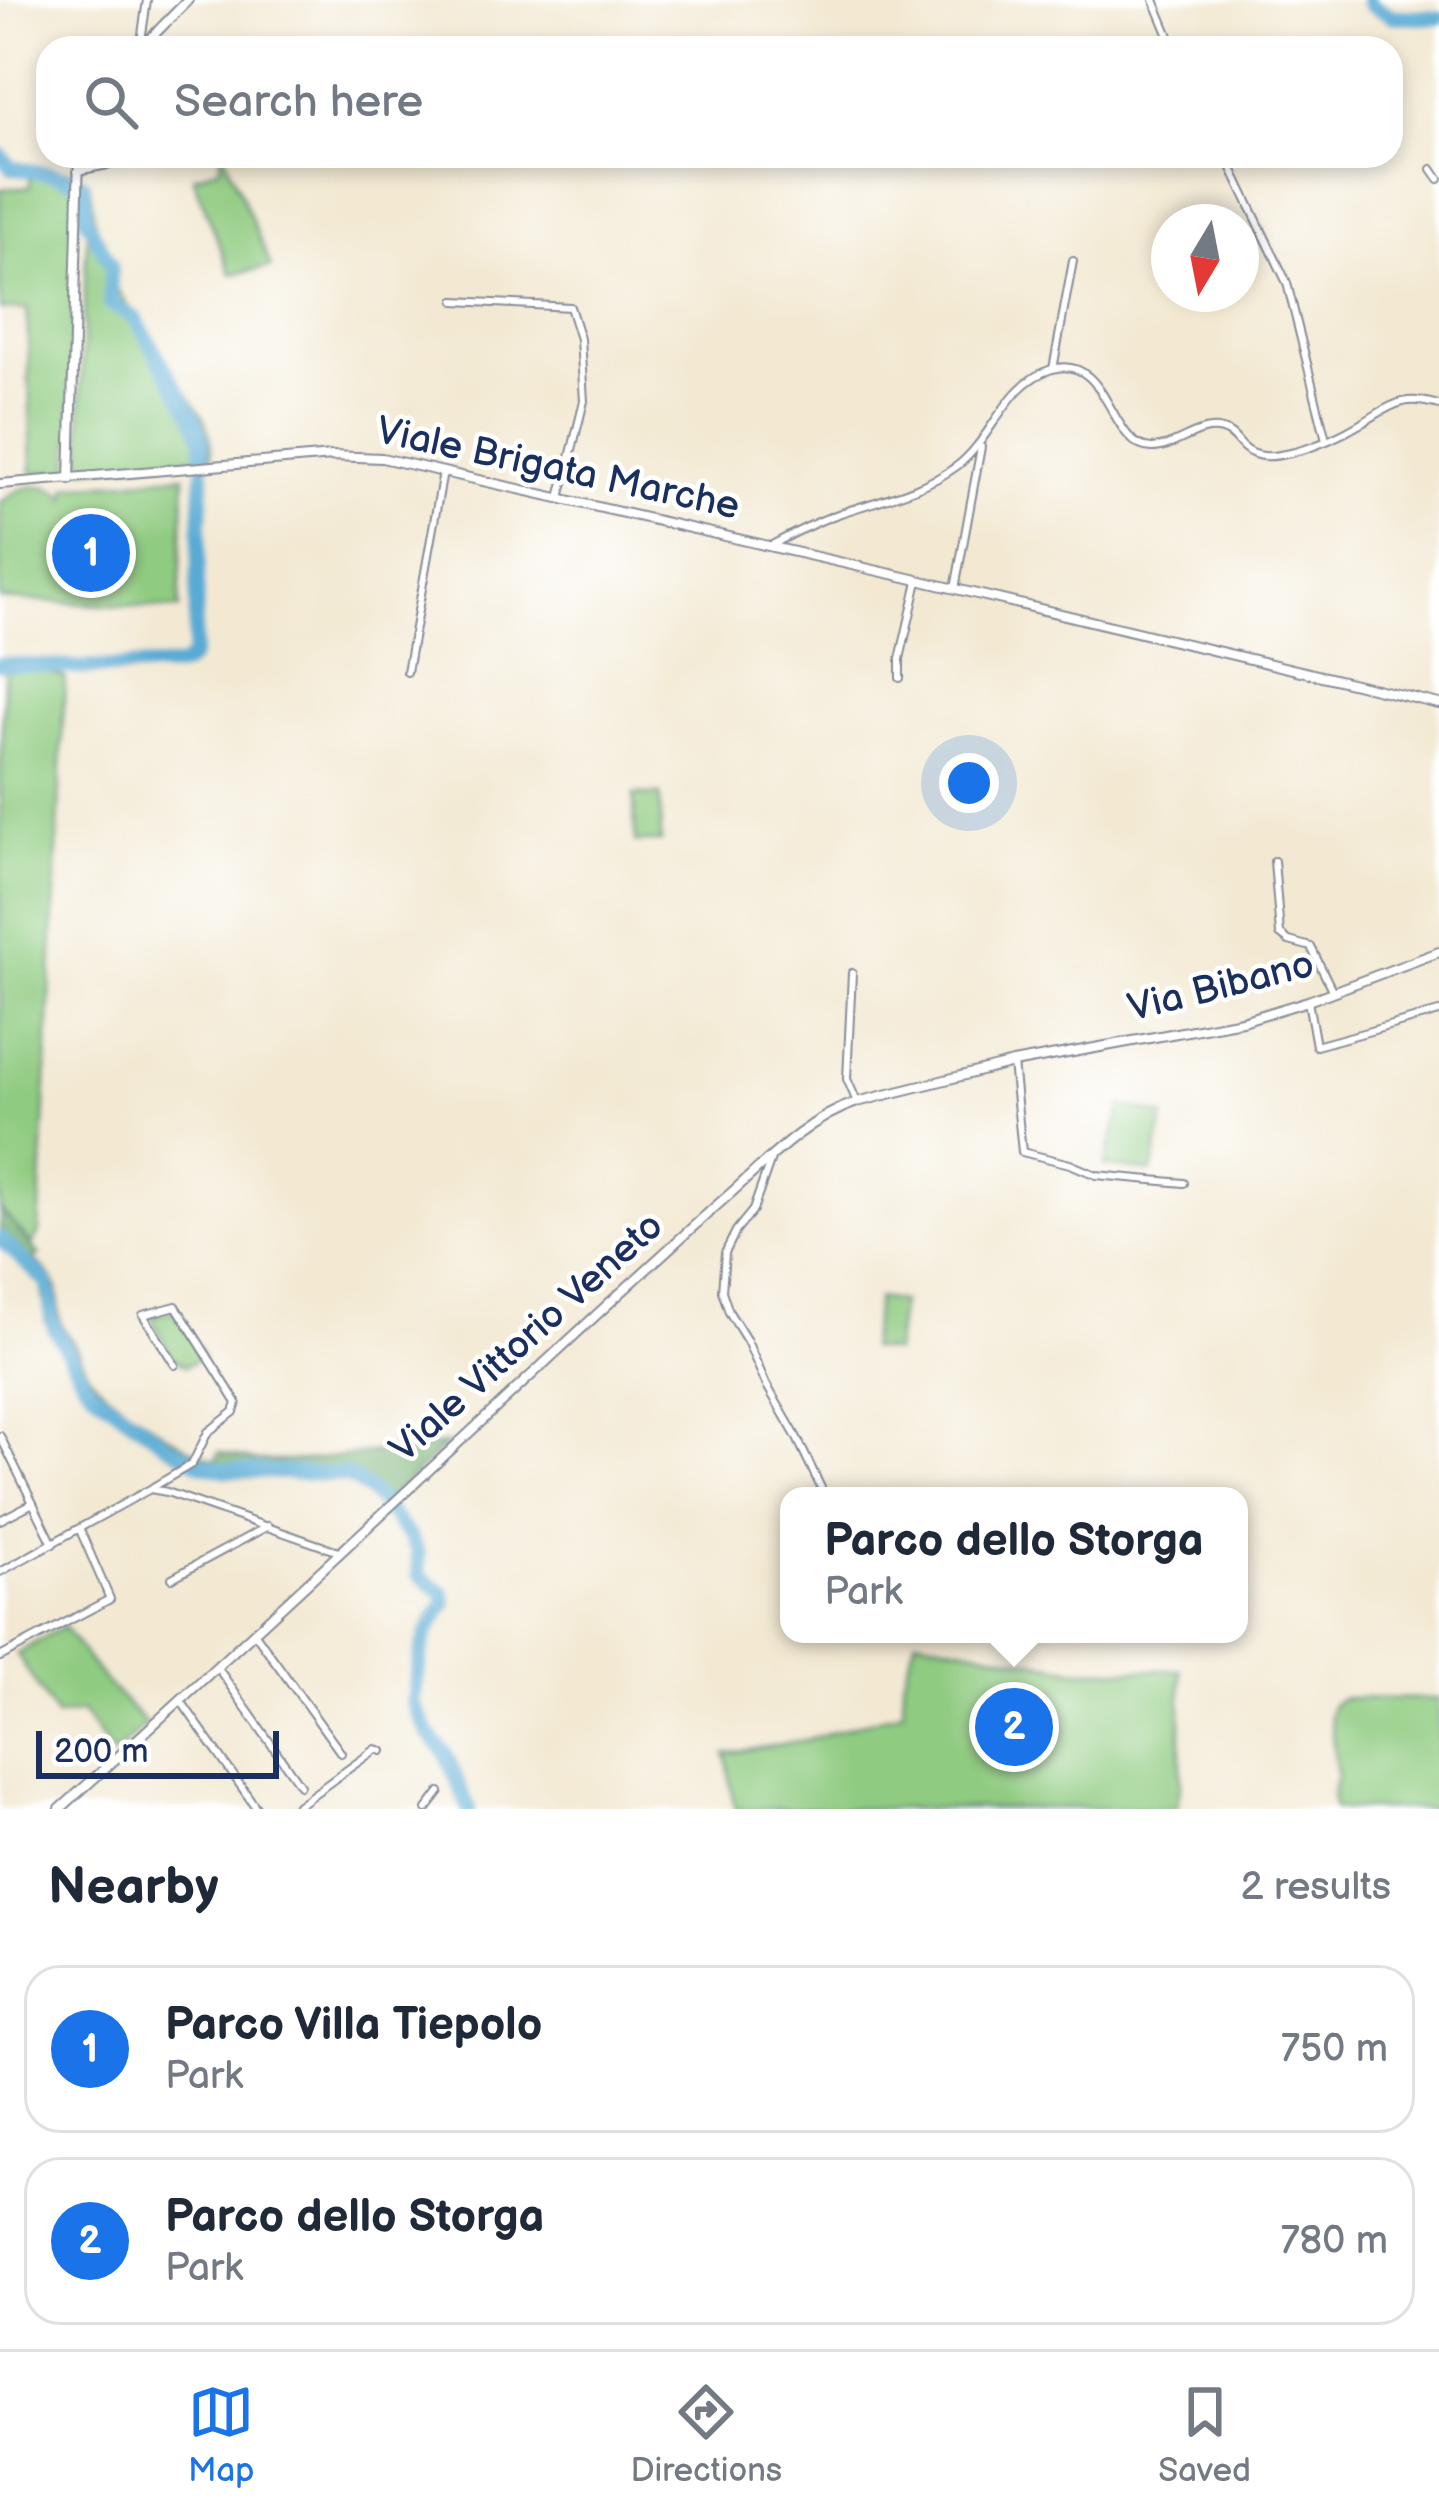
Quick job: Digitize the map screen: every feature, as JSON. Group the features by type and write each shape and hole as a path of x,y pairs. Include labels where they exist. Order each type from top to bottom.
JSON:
{"street":[{"path":"143,36 148,0"},
{"path":"153,36 188,0"},
{"path":"1154,0 1169,36"},
{"path":"70,480 78,168"},
{"path":"77,173 100,168"},
{"path":"1232,168 1288,283 1326,440"},
{"path":"1432,169 1439,179"},
{"path":"1053,369 1072,261"},
{"path":"455,301 570,307 580,339 584,401 560,498"},
{"path":"769,547 798,530 915,488 955,468 975,450 1014,396 1053,369 1078,370 1098,387 1132,440 1144,447 1157,448 1215,429 1228,432 1246,451 1262,457 1326,440 1401,402 1439,405"},
{"path":"955,589 981,447"},
{"name":"Viale Brigata Marche","path":"0,484 353,455 382,458 1439,704"},
{"path":"407,672 443,472"},
{"path":"900,677 918,580"},
{"name":"Via Bibano","path":"1274,862 1280,934 1311,947 1333,992"},
{"name":"Via Bibano","path":"705,1216 815,1121 856,1102 1013,1064 1242,1021 1439,952"},
{"path":"852,973 847,1078 856,1102"},
{"path":"1309,1001 1316,1046 1439,1012"},
{"path":"1013,1064 1022,1153 1096,1175 1184,1183"},
{"path":"772,1156 754,1210 725,1253 722,1291 820,1487"},
{"name":"Viale Vittorio Veneto","path":"60,1809 705,1216"},
{"path":"0,1572 192,1465 208,1432 234,1412 237,1403 176,1306 142,1315 175,1365"},
{"path":"0,1436 52,1544"},
{"path":"150,1489 339,1552"},
{"path":"0,1520 33,1503"},
{"path":"172,1578 268,1526"},
{"path":"0,1657 110,1599 80,1529"},
{"path":"254,1632 341,1753"},
{"path":"217,1667 300,1785"},
{"path":"181,1701 257,1809"},
{"path":"293,1809 376,1749 382,1751"},
{"path":"427,1809 440,1792"}],"green space":[{"path":"30,167 77,172 70,470 32,473 27,309 0,309 0,189 30,187"},
{"path":"230,168 271,267 231,274 193,177"},
{"path":"89,182 94,218 117,289 204,418 212,456 82,469"},
{"path":"185,475 179,609 0,599 0,501 35,486 51,488 66,498 68,487"},
{"path":"5,668 65,678 39,1232 32,1245 0,1209 0,774"},
{"path":"634,795 660,795 661,842 635,842"},
{"path":"1122,1105 1164,1116 1152,1172 1105,1166"},
{"path":"0,1209 40,1255 33,1259 56,1285 60,1322 90,1375 130,1410 187,1447 216,1460 219,1452 255,1461 301,1461 447,1444 379,1509 344,1481 227,1476 199,1469 120,1418 78,1383 50,1333 41,1285 0,1245"},
{"path":"877,1298 901,1302 894,1352 869,1348"},
{"path":"174,1310 203,1356 186,1366 173,1358 152,1320"},
{"path":"63,1626 104,1680 146,1724 113,1755 82,1712 56,1716 17,1654"},
{"path":"914,1643 941,1643 1078,1670 1181,1670 1181,1784 1176,1808 735,1809 726,1754 806,1740 903,1711 903,1680"},
{"path":"1341,1698 1439,1699 1439,1809 1334,1809 1337,1776 1330,1716 1332,1705"}],"waterway":[{"path":"1368,0 1393,16 1439,18"},
{"path":"0,154 12,168 83,184 86,219 111,265 110,303 135,318 192,414 202,438 203,464"},
{"path":"0,664 84,668 185,664 194,649 203,474"},
{"path":"0,1239 46,1282 51,1319 84,1381 170,1447 224,1470 345,1475 377,1498 411,1539 418,1552 419,1575 443,1593 445,1603 427,1632 413,1703 446,1754 469,1809"}],"place":[{"name":"Parco Villa Tiepolo","path":"91,553"},
{"name":"Parco dello Storga","path":"1014,1727"}]}
